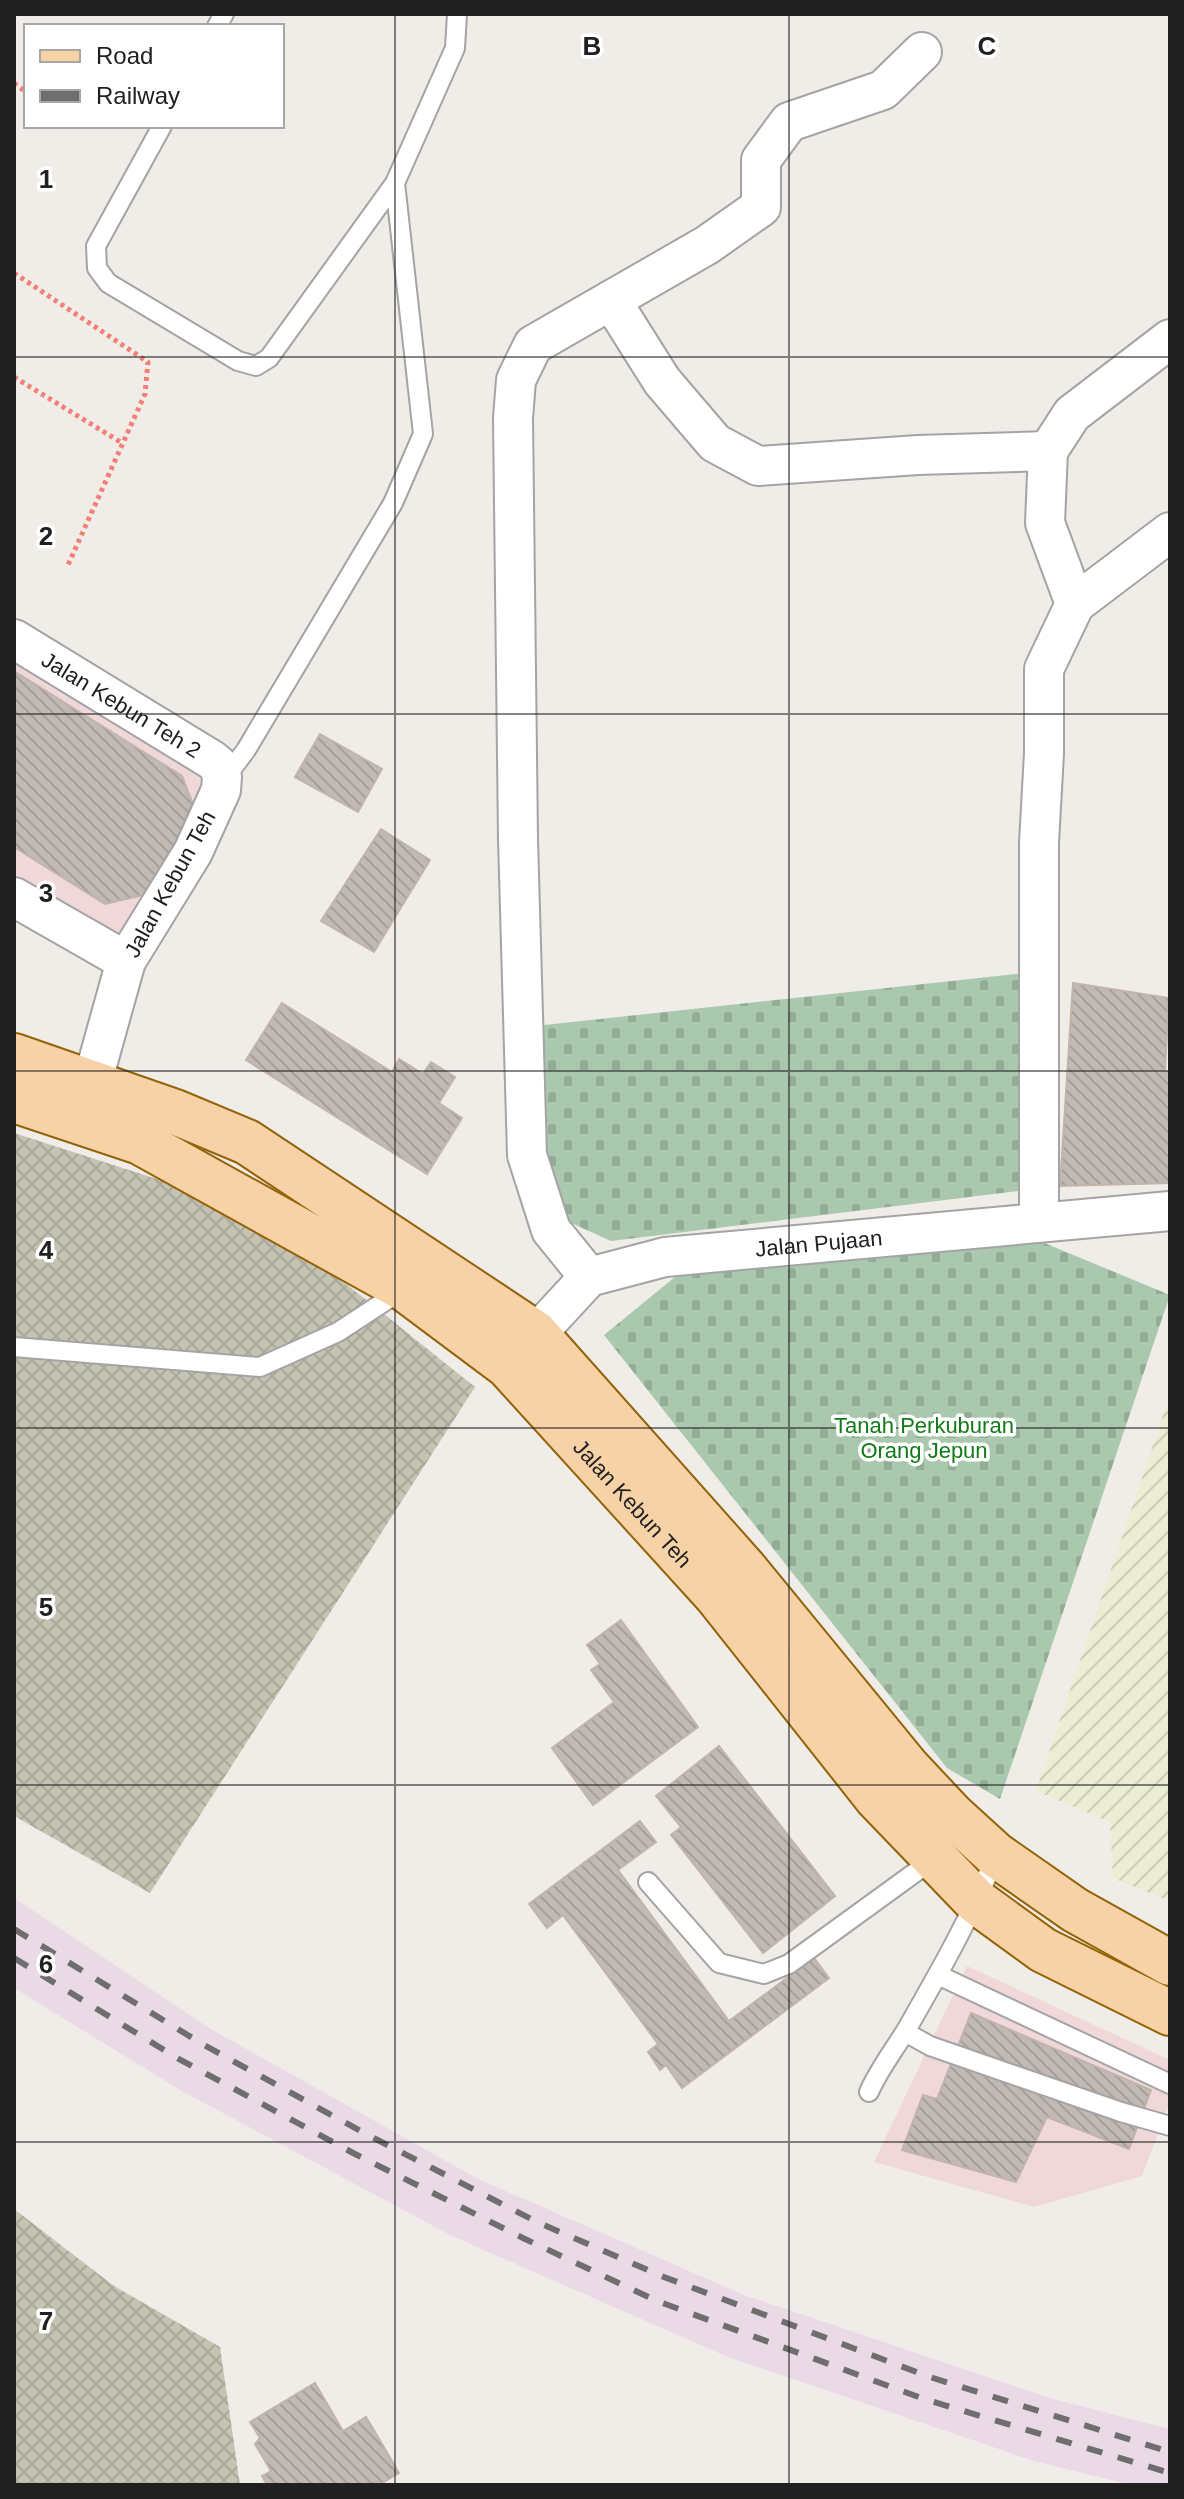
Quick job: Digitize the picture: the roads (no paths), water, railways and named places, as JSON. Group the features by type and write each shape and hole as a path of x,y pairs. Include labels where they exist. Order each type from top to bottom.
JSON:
{"main road":[{"name":"Jalan Kebun Teh","path":"14,1056 175,1112 247,1142 424,1280 522,1349 744,1568 907,1767 952,1815 996,1855 1075,1910 1170,1963"},
{"name":"Jalan Kebun Teh","path":"14,1100 140,1142 424,1280"},
{"name":"Jalan Kebun Teh","path":"522,1349 877,1798 977,1902 1043,1950 1170,2013"}],"street":[{"path":"522,1349 589,1277 551,1230 527,1155 518,839 513,418 516,380 533,345 707,245 761,207 761,160 789,122 883,90 922,52"},
{"path":"611,300 662,381 715,443 758,466 918,455 1048,451"},
{"path":"1075,604 1045,523 1048,451 1072,414 1170,339"},
{"path":"1039,1222 1039,843 1044,753 1044,669 1075,604 1170,532"},
{"name":"Jalan Kebun Teh 2","path":"14,639 212,760 219,766 222,777"},
{"name":"Jalan Kebun Teh","path":"92,1083 126,961 193,852 221,790 222,777"},
{"path":"14,897 126,961"},
{"name":"Jalan Pujaan","path":"589,1277 665,1257 1170,1211"}],"lane":[{"path":"161,128 96,246 97,268 108,283 238,361 256,366 269,358 395,183 455,48 457,14"},
{"path":"222,777 246,750 325,621 393,503 423,434 395,183"},
{"path":"14,1347 260,1367 338,1332 424,1280"},
{"path":"869,2092 877,2073 938,1975 977,1902 996,1855"},
{"path":"648,1882 719,1963 764,1974 789,1964 935,1858"},
{"path":"938,1975 1170,2084"},
{"path":"905,2032 930,2046 1170,2126"}],"railway":[{"path":"14,1929 204,2045 366,2134 537,2222 664,2277 930,2377 1170,2452"},
{"path":"14,1958 177,2058 355,2154 657,2301 924,2399 1170,2473"}],"park label":[{"name":"Tanah Perkuburan Orang Jepun","path":"924,1438"}]}
